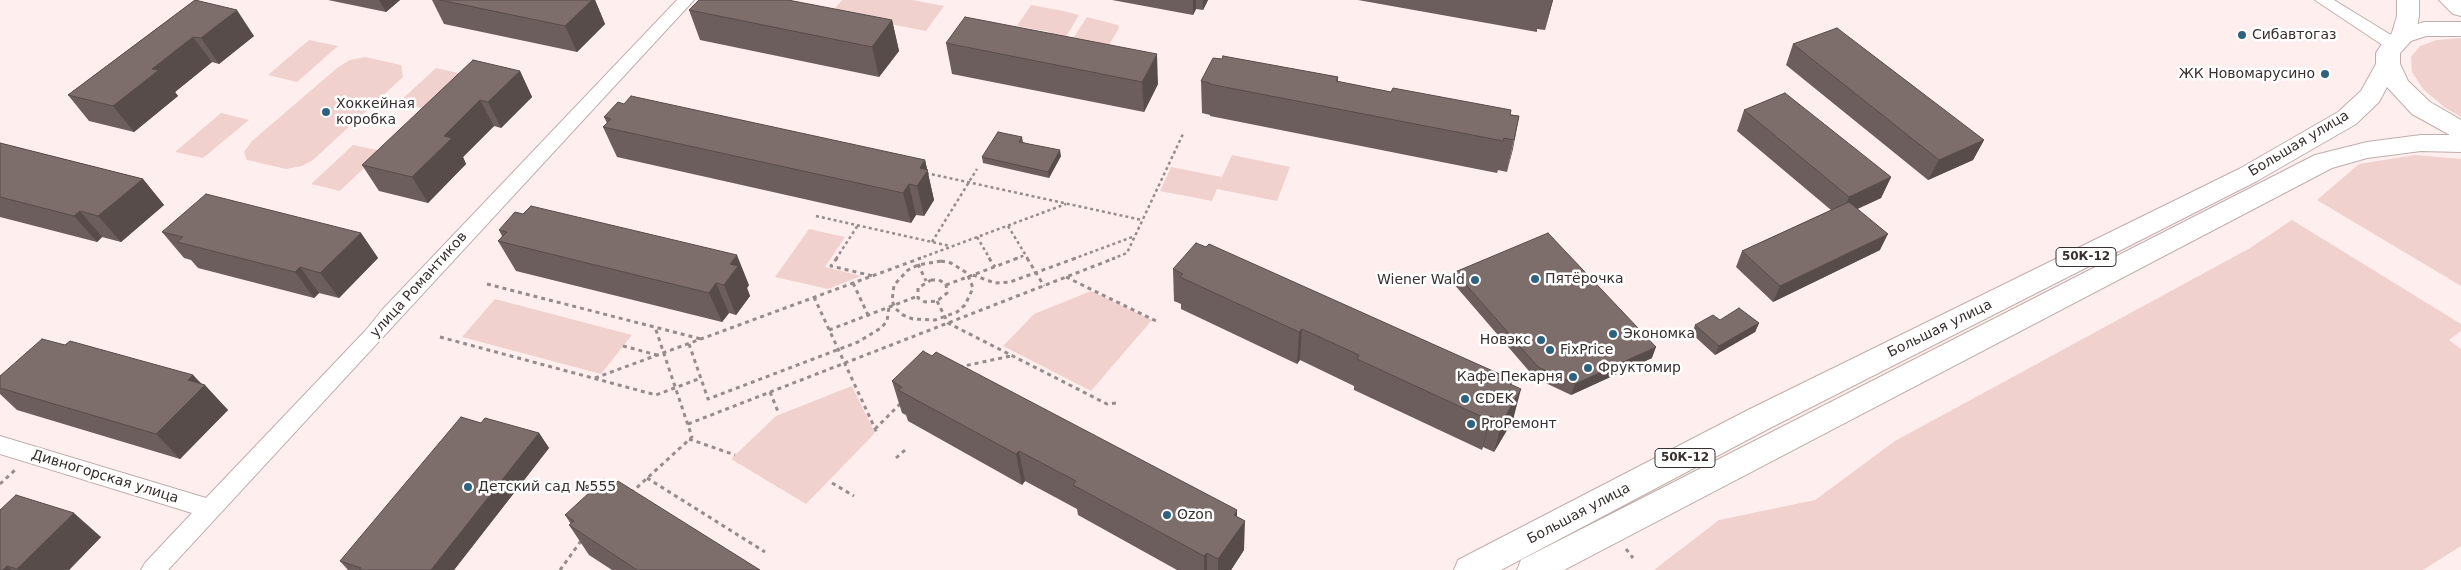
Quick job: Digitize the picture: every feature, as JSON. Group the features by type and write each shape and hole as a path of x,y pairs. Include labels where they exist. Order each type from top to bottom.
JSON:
{"main road":[{"name":"Большая улица","path":"1539,556 1611,497 1768,415 2248,176 2347,118 2370,96 2395,48 2408,16 2408,0"},
{"path":"2450,0 2461,9"},
{"path":"2461,29 2424,29 2395,48 2398,85 2422,108 2461,131"},
{"name":"Большая улица","path":"1470,570 1539,556 1768,446 2324,161 2367,150 2421,143 2461,144"}],"street":[{"name":"улица Романтиков","path":"153,570 373,336 388,315 686,0"},
{"path":"2323,0 2395,48"},
{"name":"Дивногорская улица","path":"0,446 210,510"}],"path":[{"path":"688,424 1126,254 1183,134"},
{"path":"932,242 977,169"},
{"path":"921,172 1142,220"},
{"path":"596,378 1067,204"},
{"path":"816,216 951,247"},
{"path":"858,225 830,266 873,276"},
{"path":"1008,226 1044,286"},
{"path":"971,276 973,288 970,297 957,312 946,318 929,321 913,319 903,315 894,305 892,293 894,284 904,273 918,265 940,261 951,263 960,267 971,276 1002,284 1135,236"},
{"path":"978,237 994,267"},
{"path":"946,285 1025,255"},
{"path":"916,260 926,281"},
{"path":"1066,277 1156,321"},
{"path":"939,280 946,285 947,293 937,301 925,302 918,296 918,288 926,281 939,280"},
{"path":"853,283 868,315"},
{"path":"487,284 702,339"},
{"path":"829,330 918,296"},
{"path":"814,297 878,435"},
{"path":"937,301 948,323 1107,404 1117,403"},
{"path":"689,344 708,399 858,342 881,328 887,321 889,307"},
{"path":"626,496 692,437 655,327"},
{"path":"440,337 656,394 701,378"},
{"path":"623,346 658,355"},
{"path":"958,367 1012,356"},
{"path":"770,392 779,414"},
{"path":"875,429 903,401"},
{"path":"690,439 735,455"},
{"path":"896,458 905,450"},
{"path":"646,478 765,552"},
{"path":"832,483 854,496"},
{"path":"560,570 586,534"}],"shaded area":[{"path":"842,0 912,0 944,6 926,31 831,13"},
{"path":"1031,5 1079,15 1063,42 1047,39 1050,32 1017,26"},
{"path":"1087,17 1118,25 1119,28 1109,45 1070,43"},
{"path":"2461,38 2461,117 2444,107 2423,89 2412,72 2411,57 2420,46 2437,40"},
{"path":"309,40 338,46 297,82 268,75"},
{"name":"Хоккейная коробка","path":"365,57 401,65 403,77 313,160 302,166 286,169 247,160 244,152 252,141 337,68 350,60"},
{"path":"436,68 463,74 426,109 398,103"},
{"path":"221,113 249,120 203,158 175,152"},
{"path":"353,145 382,151 340,191 311,184"},
{"path":"1232,155 1290,167 1277,201 1217,189 1212,201 1160,191 1171,167 1222,177"},
{"path":"2415,155 2461,159 2461,286 2317,200 2359,164"},
{"path":"2292,220 2461,324 2461,331 2449,340 2461,349 2461,546 2423,570 1654,570 1719,520 1815,500 1895,441 2250,248"},
{"path":"809,229 845,237 825,267 861,276 828,289 775,277"},
{"path":"1091,291 1152,320 1091,391 1003,346 1034,314"},
{"path":"495,299 632,335 601,374 462,337"},
{"path":"852,386 875,433 806,504 731,459 776,416"}],"building":[{"path":"195,0 237,10 201,38 193,37 152,69 159,70 113,106 68,95"},
{"path":"440,0 592,0 565,26"},
{"path":"699,0 788,0 892,20 872,47 689,10"},
{"path":"965,17 1157,54 1142,82 946,43"},
{"path":"1837,28 1984,140 1939,160 1793,44"},
{"path":"1223,56 1338,77 1336,81 1391,92 1393,88 1511,110 1510,115 1519,116 1514,140 1504,138 1503,141 1201,81 1213,58 1222,59"},
{"path":"473,60 520,71 488,102 480,100 444,136 452,138 412,177 362,165"},
{"path":"1785,93 1891,177 1849,197 1744,110"},
{"path":"631,96 925,160 920,168 928,170 917,186 909,184 903,193 603,127 611,119 604,117 618,102 624,104"},
{"path":"998,132 1022,137 1019,142 1060,150 1048,172 982,157"},
{"path":"0,143 143,179 98,216 80,211 74,216 0,197"},
{"path":"206,194 361,233 320,273 300,267 295,272 177,242 183,237 162,232"},
{"path":"1849,202 1888,234 1780,286 1742,251"},
{"path":"531,206 737,255 730,264 738,266 724,285 716,283 709,293 498,241 507,232 499,230 515,212 523,214"},
{"path":"1548,233 1656,347 1575,384 1538,367 1455,272"},
{"path":"1196,243 1206,247 1209,244 1513,380 1510,384 1521,389 1502,422 1491,416 1489,420 1357,359 1359,355 1302,329 1299,332 1180,277 1183,274 1173,269"},
{"path":"1739,308 1759,323 1719,346 1695,325 1713,315 1720,320"},
{"path":"42,339 65,345 70,341 193,375 188,380 205,385 156,434 0,388 0,376"},
{"path":"923,351 932,356 936,352 1237,510 1234,515 1245,521 1218,559 1207,553 1204,556 1073,485 1076,481 1019,451 1016,454 898,390 902,387 892,381"},
{"path":"461,417 481,423 485,418 539,433 431,570 359,570 361,568 340,561"},
{"path":"604,479 614,485 618,481 760,570 637,570 569,525 574,521 565,515"},
{"path":"16,495 74,513 17,569 7,566 0,570 0,510"}],"place":[{"name":"Сибавтогаз","path":"2242,35"},
{"name":"ЖК Новомарусино","path":"2325,74"},
{"name":"Хоккейная коробка","path":"326,112"},
{"name":"Пятёрочка","path":"1535,279"},
{"name":"Wiener Wald","path":"1475,280"},
{"name":"Экономка","path":"1613,334"},
{"name":"Новэкс","path":"1541,340"},
{"name":"FixPrice","path":"1550,350"},
{"name":"Фруктомир","path":"1588,368"},
{"name":"Кафе Пекарня","path":"1573,377"},
{"name":"CDEK","path":"1465,399"},
{"name":"ProРемонт","path":"1471,424"},
{"name":"Детский сад №555","path":"468,487"},
{"name":"Ozon","path":"1167,515"}]}
